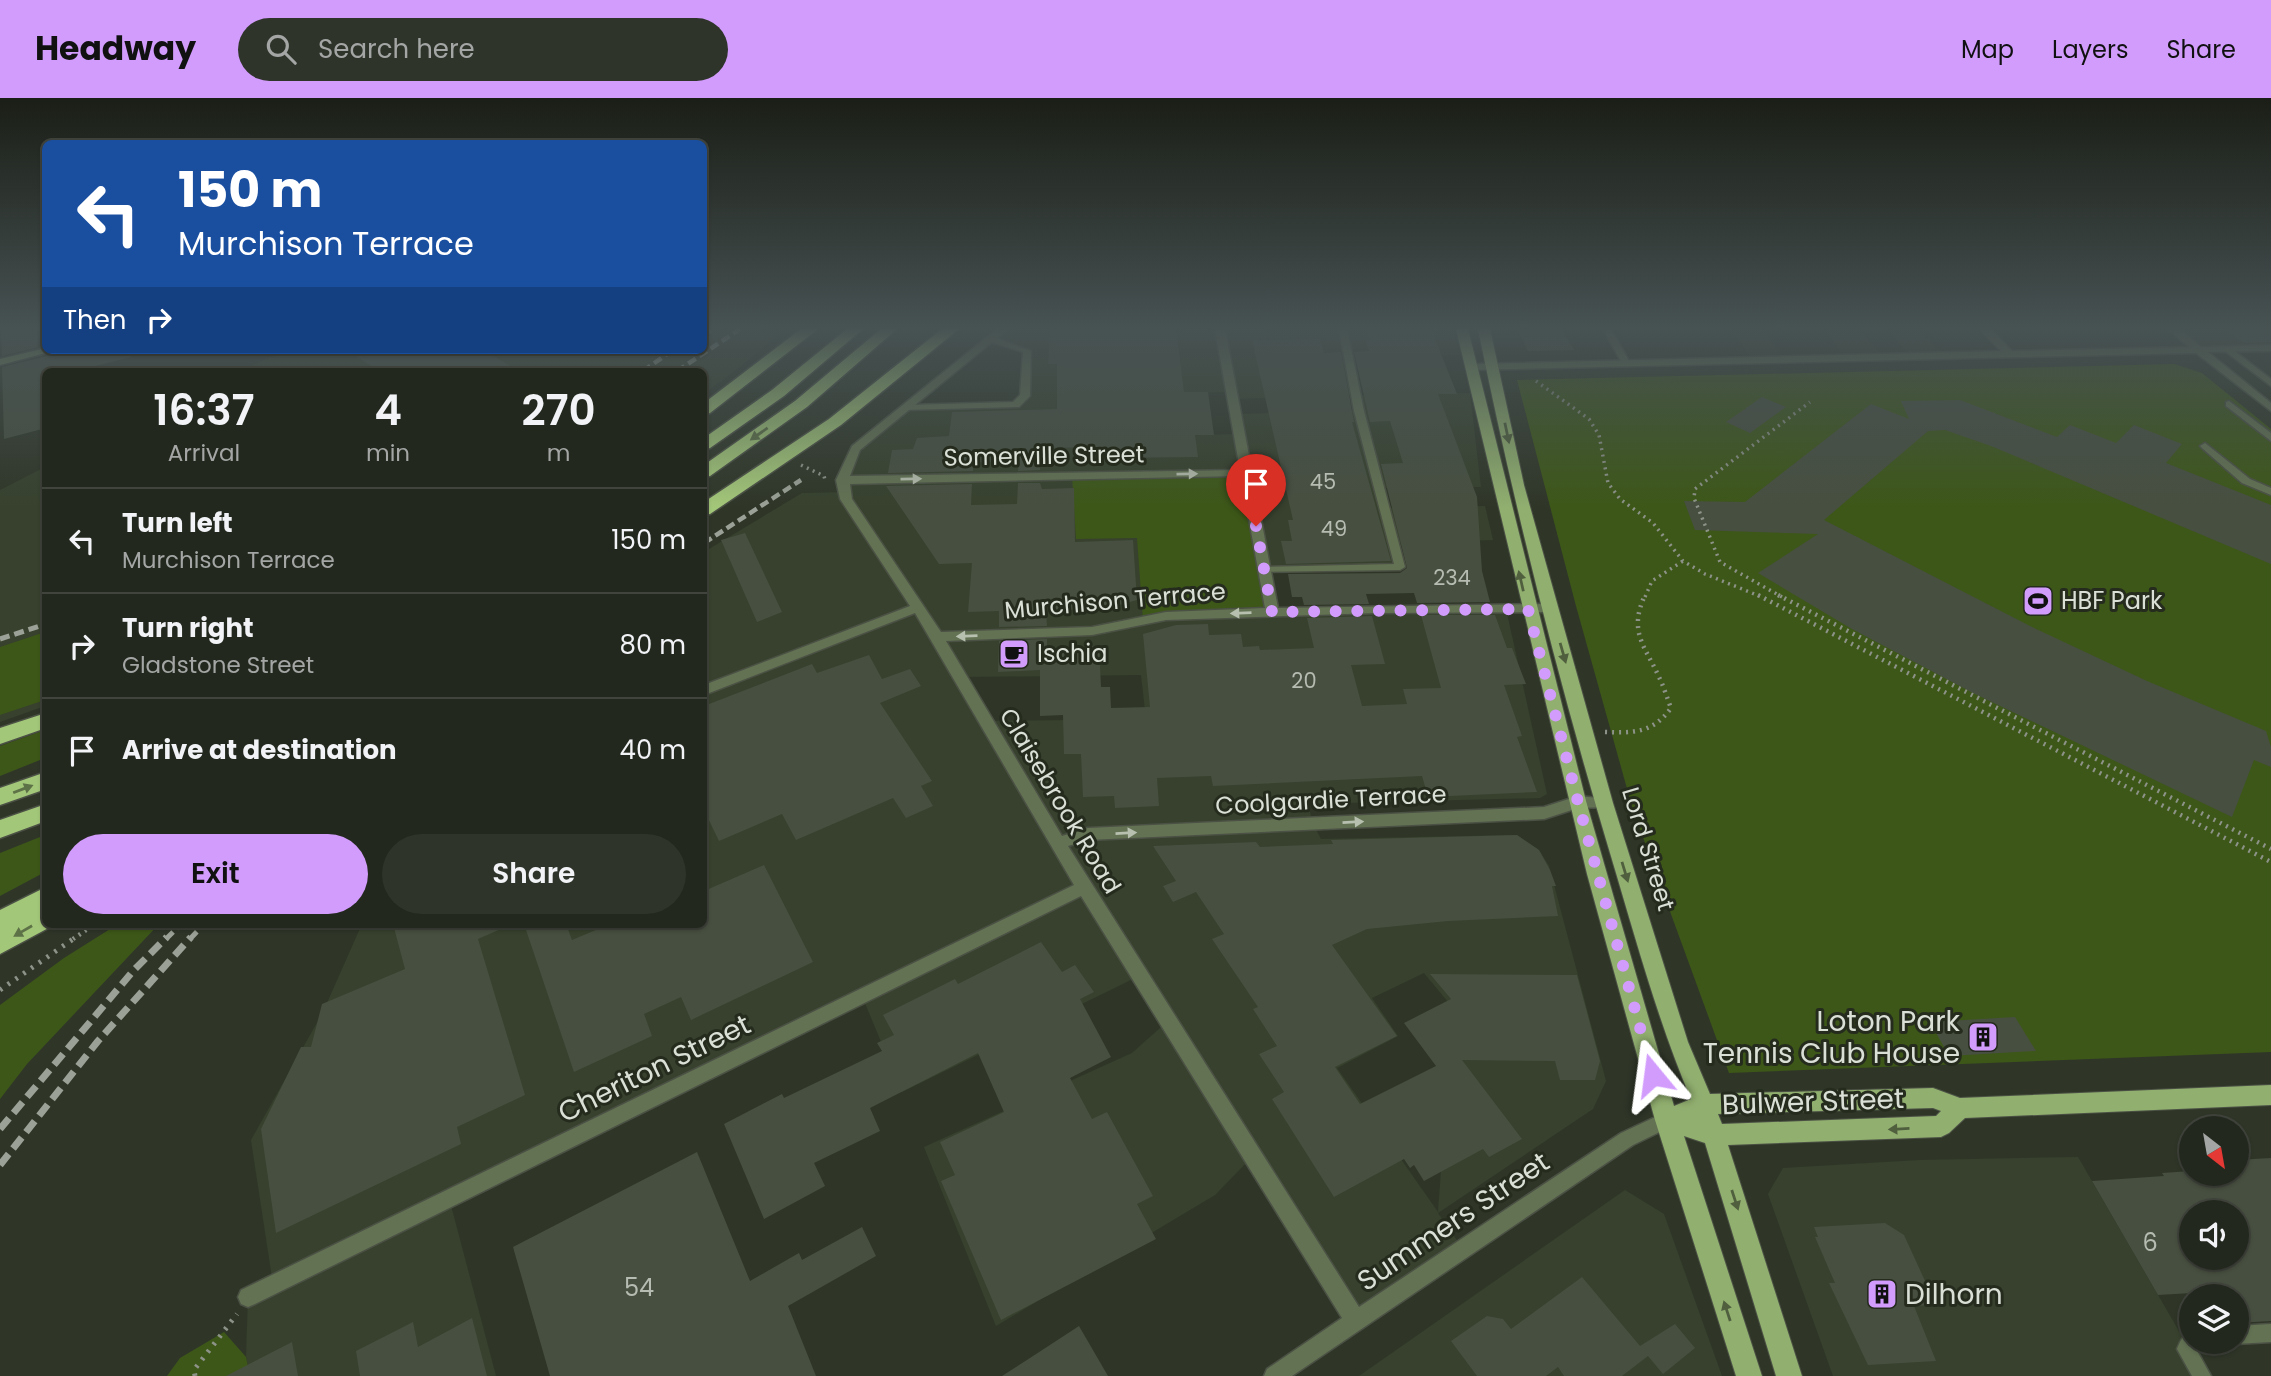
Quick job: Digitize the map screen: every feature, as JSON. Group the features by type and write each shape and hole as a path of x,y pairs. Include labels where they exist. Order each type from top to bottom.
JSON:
{"highway":[{"path":"707,408 732,389"},
{"path":"707,443 783,389"},
{"path":"707,470 819,389"},
{"path":"772,465 862,389"},
{"path":"707,508 835,422 877,389"},
{"path":"0,736 42,721"},
{"path":"0,797 42,781"},
{"path":"0,829 42,813"},
{"path":"0,922 42,898"},
{"path":"0,944 42,920"}],"main road":[{"path":"1476,389 1528,609 1578,802 1667,1120 1749,1376"},
{"name":"Lord Street","path":"1497,389 1517,485 1604,803 1677,1042 1704,1104 1789,1376"},
{"name":"Bulwer Street","path":"1667,1120 1704,1104 1933,1098 1960,1108 2271,1095"},
{"name":"Bulwer Street","path":"1667,1120 1713,1135 1788,1134 1941,1126 1960,1108"}],"street":[{"path":"842,480 844,467 856,448 931,389"},
{"path":"1231,389 1272,612"},
{"path":"2247,389 2271,408"},
{"name":"Somerville Street","path":"842,480 1246,473"},
{"name":"Claisebrook Road","path":"842,480 846,499 937,637 1084,887 1355,1320"},
{"path":"707,689 916,608"},
{"name":"Murchison Terrace","path":"937,637 1092,631 1166,616 1549,608"},
{"name":"Coolgardie Terrace","path":"1059,843 1088,834 1544,813 1578,802 1604,803"},
{"name":"Cheriton Street","path":"248,1297 1084,887"},
{"name":"Summers Street","path":"1274,1376 1627,1139 1667,1120"}],"lane":[{"path":"907,408 1016,405 1025,396 1025,389"},
{"path":"1264,570 1401,567 1355,389"},
{"path":"2230,404 2271,438"},
{"path":"2206,446 2246,481 2271,492"},
{"path":"2249,1334 2271,1333"},
{"path":"2189,1354 2202,1376"}],"path":[{"path":"1547,389 1589,419 1599,435 1608,483 1620,499 1653,523 1683,561 1704,573 1742,587 2271,862"},
{"path":"1810,402 1695,489 1694,498 1720,562 1756,584 2271,849"},
{"path":"800,464 824,476 825,485 842,480"},
{"path":"1585,731 1636,733 1661,724 1671,708 1659,676 1639,641 1640,607 1652,581 1683,561"},
{"path":"0,989 89,928"},
{"path":"195,1376 194,1370 248,1297"}],"shaded area":[{"path":"1025,389 1355,389 1356,395 1470,393 1481,487 1380,488 1385,508 1485,506 1493,540 1395,543 1400,567 1264,570 1137,537 1166,616 1506,609 1547,794 1540,798 1308,804 1313,824 1321,839 1517,835 1539,850 1549,866 1606,1081 1593,1109 1438,1213 1463,1249 1355,1320 1252,1157 1215,1195 996,1326 924,1147 1132,1053 1168,1021 1139,976 902,1092 862,996 449,1198 496,1376 250,1376 246,1357 248,1297 273,1284 251,1140 323,1012 360,928 707,928 707,550 802,493 844,492 856,448 907,408 1016,405 1025,396","holes":["1231,392 1233,399 1356,395 1358,411 1235,414 1239,434 1123,437 1118,394","1141,675 1146,719 986,721 961,677","1424,973 1453,1008 1438,1212 1337,1068 1398,1036 1372,998"]},
{"path":"42,469 42,707 0,722 0,490"},
{"path":"2078,1157 2179,1331 2179,1354 2192,1354 2205,1376 1833,1376 1768,1194 1783,1168 1920,1160"},
{"path":"1625,1190 1664,1214 1722,1376 1359,1376"}],"green space":[{"path":"1519,389 2221,389 2271,429 2271,1052 1729,1073 1633,810"},
{"path":"1246,473 1272,612 1143,620 1137,538 1076,539 1072,476"},
{"path":"42,633 42,701 0,715 0,647"},
{"path":"42,731 42,759 0,776 0,746"},
{"path":"42,836 42,874 0,896 0,853"},
{"path":"112,928 155,928 27,1064 0,1099 0,1005 64,958"},
{"path":"224,1332 246,1357 250,1376 167,1376 180,1358"}],"building":[{"path":"3,389 42,389 42,429 4,439"},
{"path":"1057,389 1184,389 1184,392 1208,392 1214,435 1195,435 1198,457 1098,458 1098,447 1040,448 1040,470 1018,471 1019,461 973,462 973,471 888,473 892,450 913,449 917,438 949,436 952,412 1057,409"},
{"path":"1263,389 1348,389 1352,422 1391,561 1286,564 1281,541 1292,541 1288,520 1293,520"},
{"path":"1362,389 1455,389 1457,394 1438,394 1477,497 1482,571 1490,602 1417,603 1414,593 1366,594 1369,604 1304,605 1302,597 1292,597 1288,574 1400,573 1407,568 1381,464 1403,463 1390,421 1370,422"},
{"path":"1762,397 1786,407 1750,433 1726,422"},
{"path":"1960,400 2057,437 2070,425 2116,443 2134,425 2182,444 2166,463 2271,505 2271,564 1991,446 1945,430 1928,431 1824,520 2030,626 2147,681 2266,731 2271,747 2271,767 2254,760 2232,817 1973,693 1852,629 1758,573 1818,534 1695,530 1684,501 1745,502 1871,404 1909,419 1901,401"},
{"path":"1018,483 1040,483 1042,489 1074,488 1075,542 1133,540 1137,600 1108,608 1046,611 1047,626 999,627 999,611 968,612 972,563 939,564 886,486 972,484 971,505 1017,504"},
{"path":"745,533 782,612 757,622 721,540"},
{"path":"1421,615 1495,615 1507,648 1512,648 1526,684 1504,685 1522,736 1517,737 1537,792 1428,797 1422,776 1213,786 1211,776 1157,778 1159,806 1115,808 1114,796 1083,797 1081,754 1064,754 1063,715 1040,716 1040,670 998,672 999,641 1047,639 1047,648 1099,646 1101,687 1110,687 1111,708 1150,707 1143,634 1176,625 1208,624 1209,635 1241,634 1243,647 1259,646 1260,650 1314,648 1307,618 1372,616 1385,664 1351,665 1362,706 1407,704 1403,689 1441,688"},
{"path":"869,655 882,679 910,669 921,686 880,703 932,781 921,786 933,806 906,818 893,798 796,840 782,814 719,841 707,816 707,705 812,664 817,673"},
{"path":"1517,835 1539,850 1550,870 1556,886 1552,886 1558,916 1448,921 1367,929 1332,945 1397,1036 1335,1067 1360,1104 1436,1066 1404,1023 1451,999 1430,974 1577,975 1600,1061 1595,1080 1560,1080 1555,1061 1462,1060 1522,1139 1489,1157 1483,1149 1424,1181 1414,1165 1410,1168 1404,1159 1334,1197 1272,1099 1284,1092 1259,1054 1277,1046 1253,1009 1258,1007 1212,939 1224,934 1196,892 1173,902 1163,886 1176,881 1153,846 1256,842 1260,847 1333,844 1331,840"},
{"path":"764,865 813,962 691,1020 681,997 644,1014 652,1036 574,1072 525,928 568,928 572,940 600,928 707,928 707,890"},
{"path":"394,928 503,928 478,939 525,1095 457,1127 461,1144 276,1233 261,1129 301,1047 311,1047 322,1004 405,969"},
{"path":"1041,942 1062,972 1075,965 1094,992 1080,999 1111,1057 1070,1078 1092,1119 1107,1112 1153,1196 1137,1204 1156,1239 1001,1320 941,1181 955,1175 940,1142 1004,1112 978,1053 870,1108 880,1131 814,1163 825,1186 764,1219 724,1124 782,1094 784,1098 882,1051 877,1043 894,1035 883,1015 955,979 958,984"},
{"name":"Loton Park Tennis Club House","path":"2015,1017 2036,1051 1949,1056 1930,1022"},
{"path":"697,1152 750,1281 799,1253 802,1260 862,1227 876,1256 788,1306 816,1376 550,1376 513,1247"},
{"path":"2271,1158 2271,1321 2249,1322 2249,1284 2179,1284 2179,1294 2158,1295 2092,1181 2164,1176 2162,1173 2179,1172 2179,1186 2249,1186 2249,1159"},
{"name":"Dilhorn","path":"1885,1223 1904,1235 1936,1305 1914,1306 1936,1361 1868,1365 1829,1283 1835,1283 1815,1237 1818,1237 1814,1227"},
{"path":"1582,1277 1640,1346 1675,1324 1695,1348 1663,1374 1648,1356 1622,1376 1564,1376 1558,1367 1546,1376 1477,1376 1451,1341 1487,1316 1503,1319 1511,1329"},
{"path":"472,1318 487,1376 360,1376 356,1351 413,1322 418,1347"},
{"path":"1079,1326 1108,1376 1002,1376 1030,1358"},
{"path":"292,1342 298,1376 226,1376"}],"railway":[{"path":"707,541 801,480"},
{"path":"0,639 42,625"},
{"path":"166,939 177,928"},
{"path":"190,939 200,928"},
{"path":"0,1129 133,971 167,937"},
{"path":"0,1165 98,1041 191,937"}],"place":[{"name":"HBF Park","path":"2038,601"},
{"name":"Ischia","path":"1014,654"},
{"name":"Loton Park Tennis Club House","path":"1983,1037"},
{"name":"Dilhorn","path":"1882,1294"}],"route":[{"path":"1256,526 1272,612 1528,609 1653,1075"}]}
